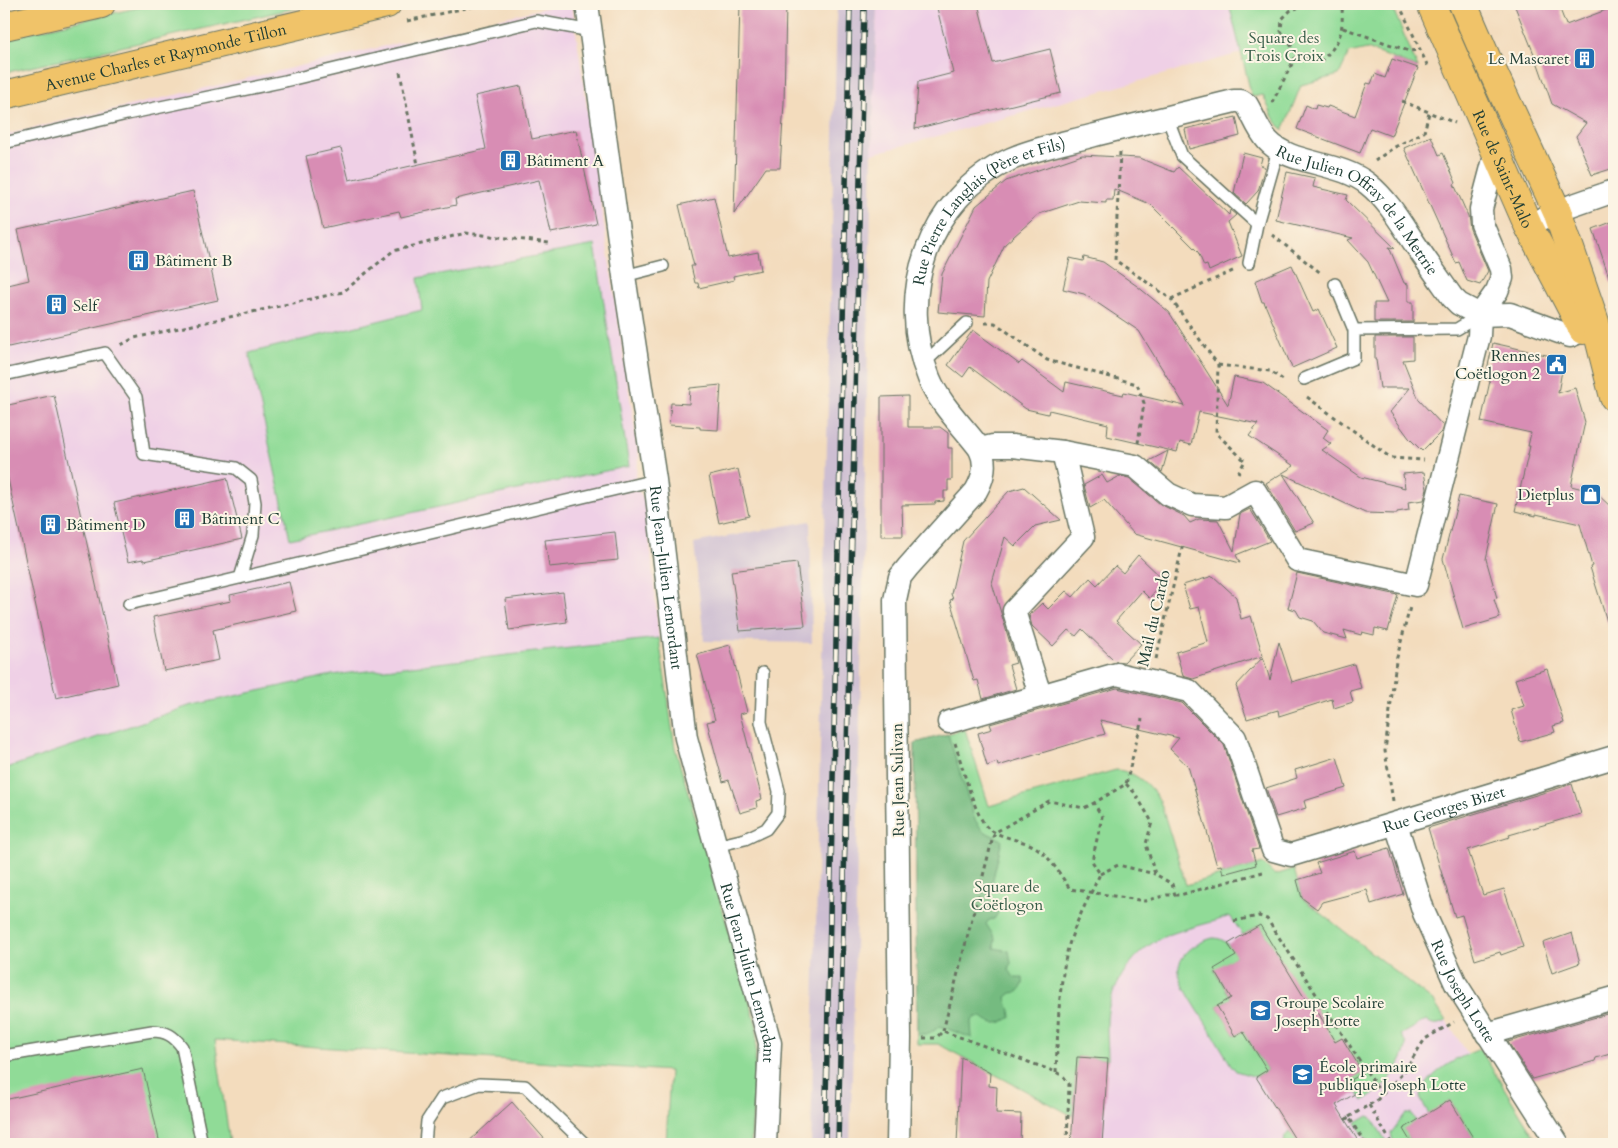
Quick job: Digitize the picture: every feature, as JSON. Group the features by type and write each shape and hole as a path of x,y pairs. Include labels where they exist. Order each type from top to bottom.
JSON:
{"main road":[{"path":"4,26 101,4"},
{"name":"Avenue Charles et Raymonde Tillon","path":"4,94 387,4"},
{"name":"Rue de Saint-Malo","path":"1431,4 1528,225 1589,326"},
{"name":"Rue de Saint-Malo","path":"1463,4 1557,211 1589,326 1606,370 1614,398"}],"street":[{"name":"Rue Jean-Julien Lemordant","path":"587,4 622,267 655,480 686,738 770,1042 766,1144"},
{"name":"Rue Pierre Langlais (Père et Fils)","path":"980,448 941,400 930,380 924,363 915,317 916,296 926,252 934,232 963,194 993,169 1022,155 1121,128 1234,101 1246,107"},
{"name":"Rue Julien Offray de la Mettrie","path":"1246,107 1268,140 1278,150 1340,169 1368,184 1388,204 1452,297 1459,304 1480,315"},
{"path":"980,448 1012,446 1062,452 1135,466 1168,494 1192,505 1226,507 1255,491 1297,560 1416,585 1479,336 1480,315 1497,291 1502,278 1501,269 1482,224 1481,209 1496,152"},
{"path":"1528,225 1557,211 1614,191"},
{"path":"1480,315 1510,314 1570,336 1589,326"},
{"name":"Rue Jean Sulivan","path":"898,1144 900,1038 895,600 900,577 976,491 982,480 984,468 984,457 980,448"},
{"path":"1040,695 1014,611 1083,537 1062,452"},
{"path":"949,722 1117,674 1189,691 1235,738 1282,853"},
{"name":"Rue Georges Bizet","path":"1282,853 1396,824 1614,757"},
{"name":"Rue Joseph Lotte","path":"1396,824 1424,913 1456,984 1558,1144"},
{"path":"1487,1034 1614,998"}],"lane":[{"path":"4,143 536,21 591,31"},
{"path":"1168,117 1182,156 1257,224"},
{"path":"1249,263 1257,224 1278,150"},
{"path":"622,267 663,266"},
{"path":"1304,379 1354,358 1354,330 1335,284"},
{"path":"1354,330 1457,329 1480,315"},
{"path":"924,363 966,324"},
{"path":"4,375 105,353 136,396 144,454 236,468 250,480 255,503 253,535 240,578"},
{"path":"129,604 655,480"},
{"path":"716,846 745,839 766,829 778,813 779,791 761,722 763,673"},
{"path":"4,1056 161,1031 177,1040 182,1047 202,1144"},
{"path":"425,1144 427,1121 442,1098 479,1084 525,1086 585,1144"}],"path":[{"path":"1310,4 1291,10 1282,19 1281,31 1297,54 1312,61 1322,60 1333,50 1343,28 1342,4"},
{"path":"1343,28 1409,51 1419,50"},
{"path":"396,54 418,165"},
{"path":"1246,107 1271,105 1297,54"},
{"path":"1356,176 1392,148 1424,132 1429,113"},
{"path":"1121,128 1115,260 1171,300 1218,365 1216,433 1245,461 1235,478"},
{"path":"1257,224 1335,284"},
{"path":"105,353 134,338 343,292 393,251 466,233 549,243"},
{"path":"1171,300 1249,263"},
{"path":"966,324 995,323 1047,360 1137,384 1144,403 1135,466"},
{"path":"1218,365 1270,370 1287,382"},
{"path":"1303,394 1391,458 1448,461"},
{"name":"Mail du Cardo","path":"1150,681 1183,544"},
{"path":"1396,824 1385,751 1396,661 1416,585"},
{"path":"900,1038 936,1038 943,1031 993,837 996,832 1049,800 1084,808 1126,784 1142,719"},
{"path":"949,722 977,813 988,828 1007,838 1030,844 1046,855 1070,889 1145,901 1180,895 1270,870 1282,853"},
{"path":"1126,784 1134,793 1152,822 1146,844 1156,874"},
{"path":"1094,803 1102,817 1092,862 1100,874"},
{"path":"1056,1072 1063,976 1068,949 1074,930 1100,874 1118,865 1156,874 1172,884 1174,895"},
{"path":"1234,921 1259,916 1267,919 1382,1095"},
{"path":"1345,1120 1369,1106 1382,1095 1403,1073 1425,1039 1449,1026"},
{"path":"943,1031 1056,1072 1064,1077 1069,1084 1067,1144"},
{"path":"1369,1106 1392,1144"},
{"path":"1349,1117 1365,1144"}],"shaded area":[{"path":"561,4 572,4 639,457 634,485 646,502 659,638 332,675 189,706 4,769 4,135"},
{"path":"837,4 877,4 850,1144 811,1144"},
{"path":"877,4 1229,4 1241,53 872,154"},
{"path":"810,521 812,643 704,641 694,543"},
{"name":"Groupe Scolaire Joseph Lotte","path":"1294,869 1302,898 1434,1002 1468,1054 1480,1049 1539,1144 1071,1144 1085,942 1092,932"}],"green space":[{"path":"154,4 314,4 4,73 4,38"},
{"name":"Square des Trois Croix","path":"1229,4 1391,4 1418,68 1367,49 1349,53 1339,75 1301,85 1283,131 1273,117 1263,95 1252,97"},
{"path":"595,245 629,466 290,539 249,353 422,310 418,278"},
{"path":"659,638 675,748 757,1027 751,1144 666,1144 670,1071 215,1040 230,1144 4,1144 4,769 189,706 332,675"},
{"name":"Square de Coëtlogon","path":"965,729 989,806 1116,770 1136,776 1147,784 1160,801 1186,885 1263,863 1275,875 1294,869 1302,898 1434,1002 1446,1021 1436,1024 1426,1020 1401,1035 1406,1043 1406,1048 1395,1072 1378,1091 1363,1101 1351,1080 1362,1073 1330,1046 1328,1030 1311,1001 1302,1006 1291,976 1260,925 1243,935 1230,916 1157,940 1130,963 1117,984 1109,1006 1107,1025 1108,1059 1077,1057 1073,1116 938,1044 917,1044 915,743"},
{"path":"948,734 975,820 983,831 1002,840 989,896 998,913 994,919 989,920 986,924 995,938 994,948 1009,951 1011,963 1009,970 1014,977 1023,978 1022,986 1018,992 1011,993 1006,997 1011,1017 996,1023 989,1022 982,1017 975,1017 971,1022 972,1038 940,1026 929,1034 917,1034 915,743"},
{"path":"1213,938 1224,941 1236,956 1214,970 1231,998 1217,1006 1235,1036 1243,1031 1267,1070 1256,1077 1236,1071 1231,1065 1180,979 1179,967 1184,955 1194,946"},
{"path":"1480,1049 1535,1138 1525,1144 1477,1144 1450,1100 1429,1114 1420,1098 1429,1081 1436,1073 1462,1057"},
{"path":"1406,1113 1411,1113 1416,1122 1404,1130 1409,1139 1397,1144 1392,1139 1391,1133"},
{"path":"1368,1116 1371,1117 1388,1144 1369,1144 1356,1123"},
{"path":"1290,1132 1298,1144 1284,1144 1285,1136"}],"building":[{"path":"740,4 786,4 784,103 780,168 766,168 734,214"},
{"path":"936,4 978,4 993,63 1050,49 1061,93 915,129 918,82 953,73"},
{"path":"1514,4 1558,4 1566,25 1614,7 1614,168 1592,175 1576,136 1586,123 1552,104"},
{"path":"1392,59 1418,68 1391,136 1370,128 1360,153 1297,129 1306,105 1315,109 1316,105 1327,108 1328,106 1355,116 1367,83 1371,84 1375,74 1385,78"},
{"name":"Bâtiment A","path":"521,86 532,139 576,130 596,224 551,233 539,180 455,199 456,205 401,217 399,211 323,228 306,156 341,148 349,180 486,149 475,96"},
{"path":"1236,117 1240,136 1189,149 1185,129"},
{"path":"1431,136 1439,155 1443,153 1456,183 1454,184 1468,216 1470,229 1488,271 1480,285 1467,281 1459,262 1456,263 1404,148"},
{"path":"1243,153 1262,158 1260,165 1265,167 1258,191 1246,204 1234,193"},
{"path":"1082,155 1139,158 1174,172 1178,167 1229,215 1230,210 1236,215 1228,222 1242,256 1209,271 1207,265 1204,266 1198,252 1150,204 1114,189 1113,200 1106,200 1106,203 1079,201 1039,214 1005,244 987,282 985,316 938,312 942,274 976,206 1006,181"},
{"path":"1287,172 1315,178 1313,187 1348,195 1346,200 1395,248 1389,247 1404,283 1408,284 1408,302 1413,302 1413,322 1374,322 1374,303 1387,303 1368,262 1348,240 1353,238 1276,220"},
{"name":"Bâtiment B","path":"193,191 218,300 4,348 4,286 29,280 18,230"},
{"path":"714,197 728,258 758,252 761,270 733,276 734,280 699,288 698,283 695,283 691,266 694,266 679,205"},
{"path":"1614,221 1614,283 1611,283 1593,229"},
{"path":"1084,257 1103,262 1169,312 1228,405 1234,377 1263,383 1328,430 1323,438 1331,444 1322,450 1361,477 1405,488 1403,474 1424,472 1427,489 1424,500 1408,502 1409,510 1397,512 1397,514 1365,513 1283,474 1314,523 1295,531 1266,483 1294,466 1249,436 1258,424 1199,412 1191,445 1180,442 1177,452 1107,436 1108,424 1049,410 1048,414 1026,409 970,367 963,377 948,365 973,330 1019,364 1022,361 1064,392 1066,382 1123,395 1124,392 1185,406 1139,331 1084,294 1063,289 1070,258 1083,261"},
{"path":"1292,265 1313,312 1319,309 1337,348 1292,368 1264,302 1262,302 1255,281"},
{"path":"1375,337 1413,337 1413,359 1403,360 1419,400 1443,426 1441,432 1422,451 1409,438 1390,412 1410,388 1380,388 1375,360"},
{"path":"1493,343 1564,359 1558,393 1575,388 1585,422 1571,486 1595,492 1611,507 1614,519 1614,630 1610,631 1590,567 1592,566 1580,524 1515,511 1530,446 1528,446 1531,433 1481,422 1490,381 1485,379"},
{"path":"721,385 718,430 669,425 671,403 689,404 690,388"},
{"name":"Bâtiment D","path":"54,395 118,684 56,698 4,461 4,406"},
{"path":"908,396 908,427 940,427 948,433 948,448 952,448 952,480 948,480 948,491 944,491 944,501 935,502 935,504 902,505 903,536 881,536 881,397"},
{"path":"1168,451 1162,472 1149,461"},
{"path":"738,469 749,516 719,523 709,476"},
{"path":"1102,475 1107,483 1120,476 1129,478 1160,504 1184,516 1190,523 1199,519 1218,520 1234,551 1240,514 1250,509 1270,541 1236,555 1240,563 1134,534 1104,500 1090,508 1084,485"},
{"name":"Bâtiment C","path":"227,478 242,539 144,561 143,559 128,562 114,503"},
{"path":"1024,487 1061,520 1035,526 1015,546 1005,537 992,583 1016,663 1009,665 1016,689 983,699 978,680 974,681 950,600 953,599 951,594 963,541 1009,491"},
{"path":"1459,496 1498,504 1486,559 1497,598 1494,599 1500,618 1463,629 1443,559"},
{"path":"615,532 618,560 549,567 545,540"},
{"path":"1138,555 1165,581 1149,598 1142,591 1116,621 1141,644 1124,662 1115,661 1082,629 1076,636 1068,630 1053,646 1032,626 1029,615 1042,603 1048,609 1066,591 1073,597 1090,578 1097,585 1115,566 1123,573"},
{"path":"797,563 805,626 740,631 731,571"},
{"path":"1297,573 1398,595 1388,631 1375,628 1374,635 1362,632 1361,635 1344,630 1347,639 1323,633 1313,621 1300,617 1296,610 1288,608"},
{"path":"1213,576 1236,597 1241,619 1251,616 1263,656 1193,679 1183,676 1176,652 1208,642 1199,607 1190,609 1183,585"},
{"path":"289,582 296,611 213,630 219,660 164,671 153,617 231,601 230,595"},
{"path":"563,592 567,622 509,630 505,599"},
{"path":"1279,642 1292,682 1354,664 1361,688 1350,691 1353,702 1334,708 1332,699 1279,716 1278,710 1247,719 1236,686 1263,657 1270,680"},
{"path":"730,645 747,712 740,714 762,799 756,801 757,808 740,813 729,780 723,782 707,722 715,720 697,654"},
{"path":"1547,669 1564,723 1553,726 1555,732 1520,742 1511,710 1524,706 1515,679"},
{"path":"1117,688 1182,703 1224,745 1259,849 1252,850 1256,865 1223,874 1221,865 1217,866 1188,766 1170,749 1179,738 1100,720 1105,734 998,766 997,762 987,766 978,733 992,729 990,724"},
{"path":"1337,757 1346,788 1304,801 1306,808 1276,817 1266,788 1297,778 1295,770"},
{"path":"1572,784 1581,814 1509,835 1510,837 1468,850 1483,895 1504,889 1523,947 1501,955 1500,952 1475,960 1462,915 1455,917 1428,828"},
{"path":"1389,848 1403,894 1371,904 1367,890 1322,902 1317,909 1302,898 1297,880 1320,873 1316,863 1355,851 1357,858"},
{"path":"1260,925 1307,1002 1311,1000 1335,1042 1342,1038 1363,1073 1351,1080 1358,1092 1336,1105 1360,1144 1298,1144 1256,1077 1267,1070 1243,1031 1235,1036 1217,1006 1231,998 1214,969 1236,956 1228,944"},
{"path":"1572,933 1580,963 1552,973 1543,943"},
{"path":"1614,1012 1614,1053 1596,1058 1595,1061 1532,1079 1508,1042"},
{"path":"961,1057 990,1073 989,1086 997,1087 996,1113 1021,1114 1020,1144 957,1144"},
{"path":"1077,1057 1108,1059 1102,1144 1071,1144"},
{"path":"143,1069 160,1144 4,1144 4,1100"},
{"path":"1450,1100 1477,1144 1412,1144 1403,1129"},
{"path":"512,1102 549,1144 466,1144"}],"railway":[{"path":"825,1144 850,4"},
{"path":"838,1144 864,4"}],"place":[{"name":"Le Mascaret","path":"1585,58"},
{"name":"Bâtiment A","path":"510,160"},
{"name":"Bâtiment B","path":"139,260"},
{"name":"Self","path":"57,305"},
{"name":"Rennes Coëtlogon 2","path":"1556,364"},
{"name":"Dietplus","path":"1590,494"},
{"name":"Bâtiment C","path":"185,518"},
{"name":"Bâtiment D","path":"50,524"},
{"name":"Groupe Scolaire Joseph Lotte","path":"1260,1011"},
{"name":"École primaire publique Joseph Lotte","path":"1303,1075"}]}
